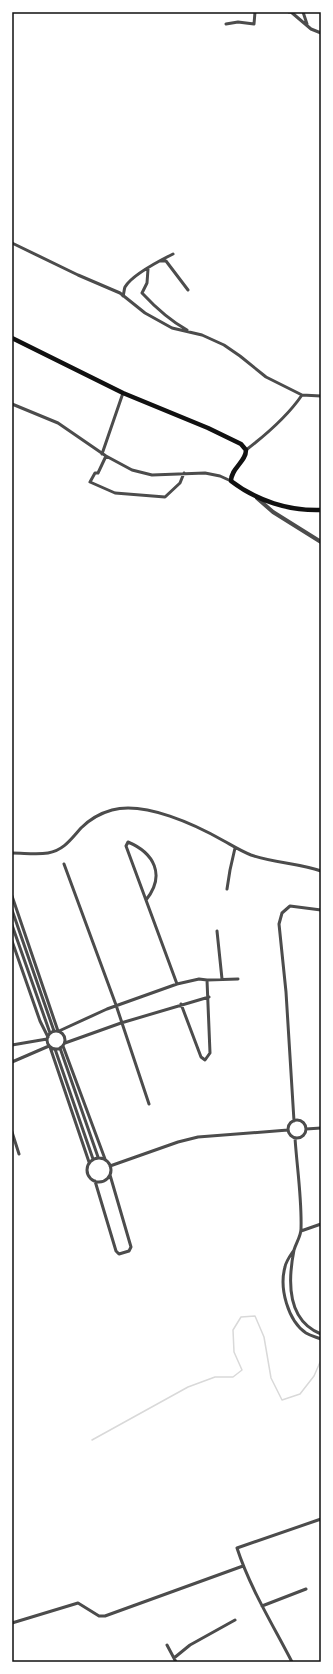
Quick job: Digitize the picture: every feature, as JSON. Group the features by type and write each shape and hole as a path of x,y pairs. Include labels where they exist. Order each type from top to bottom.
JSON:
{"main road":[{"path":"12,338 123,393 208,428 241,444 246,450 246,456 231,477 231,481 241,489 271,503 309,510 321,510"}],"street":[{"path":"226,24 238,22 254,24 255,12"},
{"path":"289,12 307,24 311,29 321,33"},
{"path":"303,12 307,24"},
{"path":"12,243 124,296 153,318 172,328 202,335 224,345 266,377 302,395 321,396"},
{"path":"124,296 125,287 143,271 173,254"},
{"path":"160,261 166,261 188,290"},
{"path":"148,269 147,283 142,293 157,310 190,332"},
{"path":"123,393 98,473 92,477 90,482 115,493 165,497 180,483 184,473"},
{"path":"246,450 281,422 302,395"},
{"path":"12,404 58,423 104,455 132,470 152,475 205,473 220,476 231,481"},
{"path":"257,497 273,512 321,542"},
{"path":"12,853 49,853 64,846 82,827 94,818 112,810 129,807 147,810 191,824 235,848 250,854 272,861 310,867 321,871"},
{"path":"146,900 155,886 156,878 154,865 149,855 145,851 128,842 126,846 177,984"},
{"path":"227,889 235,848"},
{"path":"64,864 116,1005 149,1104"},
{"path":"12,896 57,1031"},
{"path":"294,1121 286,992 279,924 280,917 287,907 290,906 321,910"},
{"path":"12,910 57,1031 65,1036 63,1046 98,1158"},
{"path":"12,925 50,1033 48,1038"},
{"path":"217,931 222,979"},
{"path":"12,941 40,1021 48,1038 89,1162 87,1172 95,1181 116,1251 119,1254 127,1252 131,1248 110,1175 110,1166 104,1159 63,1046"},
{"path":"50,1033 116,1005 177,984 199,979 238,979"},
{"path":"181,1004 200,1054 205,1060 210,1053 209,996 207,980"},
{"path":"55,1049 121,1023 209,996"},
{"path":"12,1045 48,1038"},
{"path":"50,1046 55,1049 93,1159"},
{"path":"12,1062 50,1046"},
{"path":"294,1121 302,1122 306,1129 304,1135 301,1137 295,1138 289,1134 289,1125 294,1121"},
{"path":"306,1129 321,1128"},
{"path":"110,1166 178,1142 198,1137 288,1130"},
{"path":"12,1132 20,1154"},
{"path":"295,1138 301,1231 295,1249 290,1273 291,1299 302,1321 313,1331 321,1334"},
{"path":"89,1162 98,1158 104,1159"},
{"path":"95,1181 104,1181 110,1175"},
{"path":"301,1231 321,1224"},
{"path":"295,1249 288,1258 285,1267 283,1278 285,1297 297,1324 306,1333 321,1339"},
{"path":"292,1662 262,1606 243,1566 237,1548 321,1519"},
{"path":"12,1623 78,1603 99,1616 105,1616 243,1566"},
{"path":"262,1606 306,1589"},
{"path":"174,1658 190,1645 236,1620"},
{"path":"167,1645 176,1662"}],"waterway":[{"path":"92,1440 188,1387 215,1377 233,1377 242,1370 234,1352 233,1330 241,1317 255,1316 264,1337 271,1378 282,1400 300,1394 314,1376 321,1360"}]}
